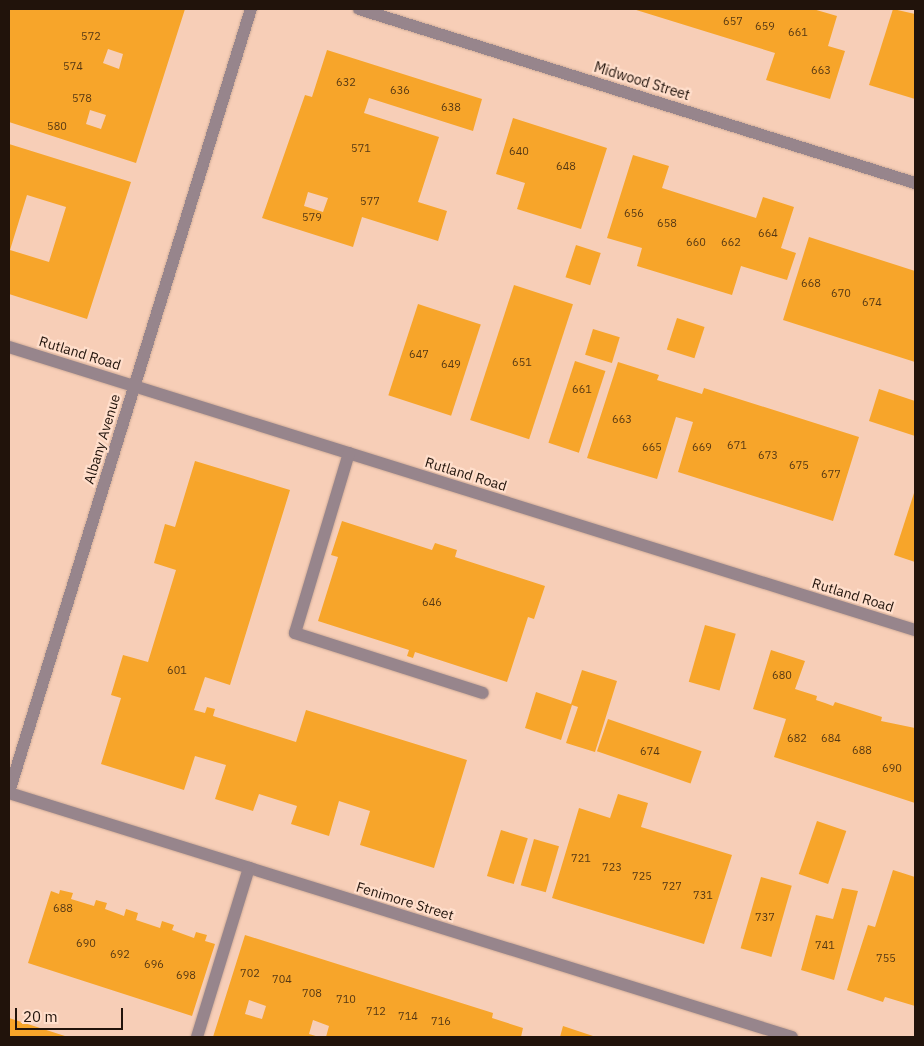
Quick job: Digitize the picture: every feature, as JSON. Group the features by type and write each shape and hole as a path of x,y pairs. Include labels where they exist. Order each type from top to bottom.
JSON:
{"street":[{"name":"Albany Avenue","path":"9,793 251,9"},
{"name":"Midwood Street","path":"359,9 915,183"},
{"name":"Rutland Road","path":"9,347 915,630"},
{"path":"349,453 295,633 484,693"},
{"name":"Fenimore Street","path":"9,793 792,1037"},
{"path":"197,1037 249,868"}],"building":[{"path":"9,9 185,9 136,163 9,122","holes":["108,49 123,54 119,69 103,63","90,110 106,115 101,129 86,124"]},
{"path":"633,9 813,9 837,16 828,46 845,51 830,99 766,80 775,53"},
{"path":"893,9 915,14 915,99 869,85"},
{"path":"327,50 482,99 473,131 369,98 364,113 439,137 418,202 447,211 438,241 362,217 353,247 262,218 305,95 312,97","holes":["308,192 328,198 323,212 304,206"]},
{"path":"513,118 607,148 581,229 517,209 525,183 496,174"},
{"path":"9,144 131,182 87,319 9,294","holes":["27,195 66,207 49,262 10,250"]},
{"path":"633,155 669,166 662,188 756,218 763,197 794,207 781,248 796,253 787,280 741,266 732,295 637,266 642,248 607,238"},
{"path":"809,237 915,271 915,362 783,320"},
{"path":"576,245 601,253 590,285 565,277"},
{"path":"514,285 573,304 529,439 470,420"},
{"path":"418,304 481,324 451,416 388,395"},
{"path":"677,318 705,327 694,358 667,349"},
{"path":"593,329 620,337 612,363 585,355"},
{"path":"575,361 605,371 579,453 548,443"},
{"path":"618,362 659,375 657,380 702,394 704,388 859,437 833,521 678,472 693,422 676,417 657,479 587,458"},
{"path":"879,389 915,401 915,436 869,421"},
{"path":"195,461 290,490 230,685 205,677 194,710 205,713 207,707 215,709 213,716 296,742 306,710 467,760 434,868 360,845 370,811 339,801 329,836 291,824 297,806 259,794 253,811 215,799 226,765 195,756 184,790 101,764 121,698 111,695 123,655 148,662 176,570 154,563 165,524 175,527"},
{"path":"915,490 915,562 894,555"},
{"path":"342,521 432,550 435,543 457,550 455,557 545,586 534,619 528,617 507,682 415,652 413,658 407,656 409,650 318,621 338,557 331,555"},
{"path":"705,625 736,634 719,691 689,682"},
{"path":"771,650 805,661 795,689 817,696 816,700 833,706 835,702 882,717 881,721 915,728 915,803 774,757 786,719 753,709"},
{"path":"582,670 617,681 595,752 566,743 578,707 572,705 561,740 525,728 536,692 571,704"},
{"path":"608,719 702,751 691,783 597,751"},
{"path":"618,794 648,803 641,827 732,855 704,944 552,898 579,808 610,818"},
{"path":"817,821 846,831 828,884 799,874"},
{"path":"501,830 528,838 514,884 487,876"},
{"path":"534,839 559,846 546,892 521,885"},
{"path":"893,870 915,877 915,1006 885,997 883,1002 847,990 868,925 875,927"},
{"path":"761,877 792,886 771,957 741,948"},
{"path":"842,888 858,891 834,980 801,970 816,915 833,919"},
{"path":"60,890 73,893 71,899 94,906 96,900 107,903 105,909 124,916 126,909 138,913 136,920 160,928 162,921 174,925 172,930 194,938 196,932 207,935 205,941 215,944 192,1016 28,963 51,891 59,894"},
{"path":"245,935 493,1013 492,1018 523,1028 521,1037 326,1037 329,1026 313,1020 309,1034 319,1037 213,1037","holes":["249,1000 266,1006 262,1019 245,1014"]},
{"path":"9,1018 68,1037 9,1037"},
{"path":"563,1026 596,1037 560,1037"}]}
